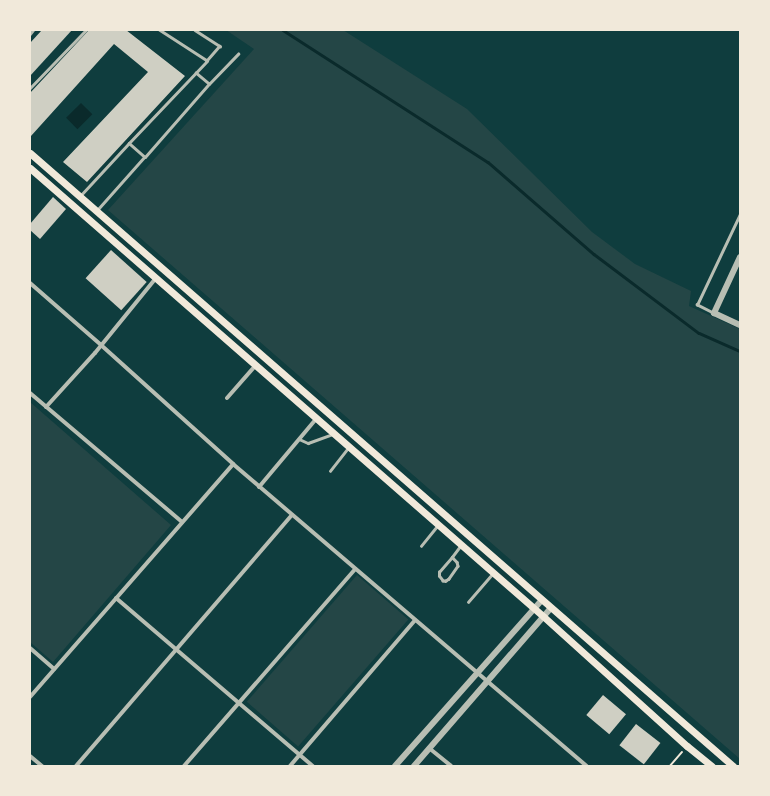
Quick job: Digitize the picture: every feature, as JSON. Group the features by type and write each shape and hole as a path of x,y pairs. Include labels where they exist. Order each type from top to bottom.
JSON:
{"main road":[{"path":"30,153 733,766"},
{"path":"30,168 493,572 687,746 712,766"}],"street":[{"path":"740,257 714,313 740,325"},
{"path":"46,407 101,345 156,278"},
{"path":"30,283 259,487 587,766"},
{"path":"227,398 256,365"},
{"path":"30,393 182,522"},
{"path":"259,487 317,418"},
{"path":"30,697 233,464"},
{"path":"76,766 292,515"},
{"path":"184,766 355,569"},
{"path":"116,598 313,766"},
{"path":"395,766 542,600"},
{"path":"414,766 551,608"},
{"path":"290,766 415,620"},
{"path":"30,648 54,669"},
{"path":"430,748 451,766"},
{"path":"30,756 42,766"}],"lane":[{"path":"30,34 33,30"},
{"path":"30,88 86,30"},
{"path":"159,30 207,61"},
{"path":"80,197 220,46 195,30"},
{"path":"96,211 238,54"},
{"path":"196,73 210,84"},
{"path":"129,143 145,157"},
{"path":"714,313 697,305 740,214"},
{"path":"299,438 308,443 334,433"},
{"path":"330,470 350,447"},
{"path":"421,546 438,524"},
{"path":"452,557 457,562 458,566 449,579 443,581 439,576 439,572 462,545"},
{"path":"468,602 493,572"}],"path":[{"path":"670,766 687,746"}],"shaded area":[{"path":"226,30 343,30 467,109 592,232 635,264 691,291 689,306 740,329 740,759 108,210 254,49"},
{"path":"81,103 92,114 77,129 66,118"},
{"path":"30,402 171,525 53,662 30,642"},
{"path":"357,575 408,620 298,746 247,702"}],"building":[{"path":"42,30 72,30 30,76 30,43"},
{"path":"89,30 126,30 185,76 87,182 63,162 148,72 114,44 31,136 30,93"},
{"path":"53,197 66,209 40,239 30,230 30,224"},
{"path":"111,250 147,282 121,310 86,278"},
{"path":"603,695 626,714 609,734 586,715"},
{"path":"636,724 660,743 644,764 619,745"}],"waterway":[{"path":"283,30 488,162 594,254 699,333 740,351"}]}
